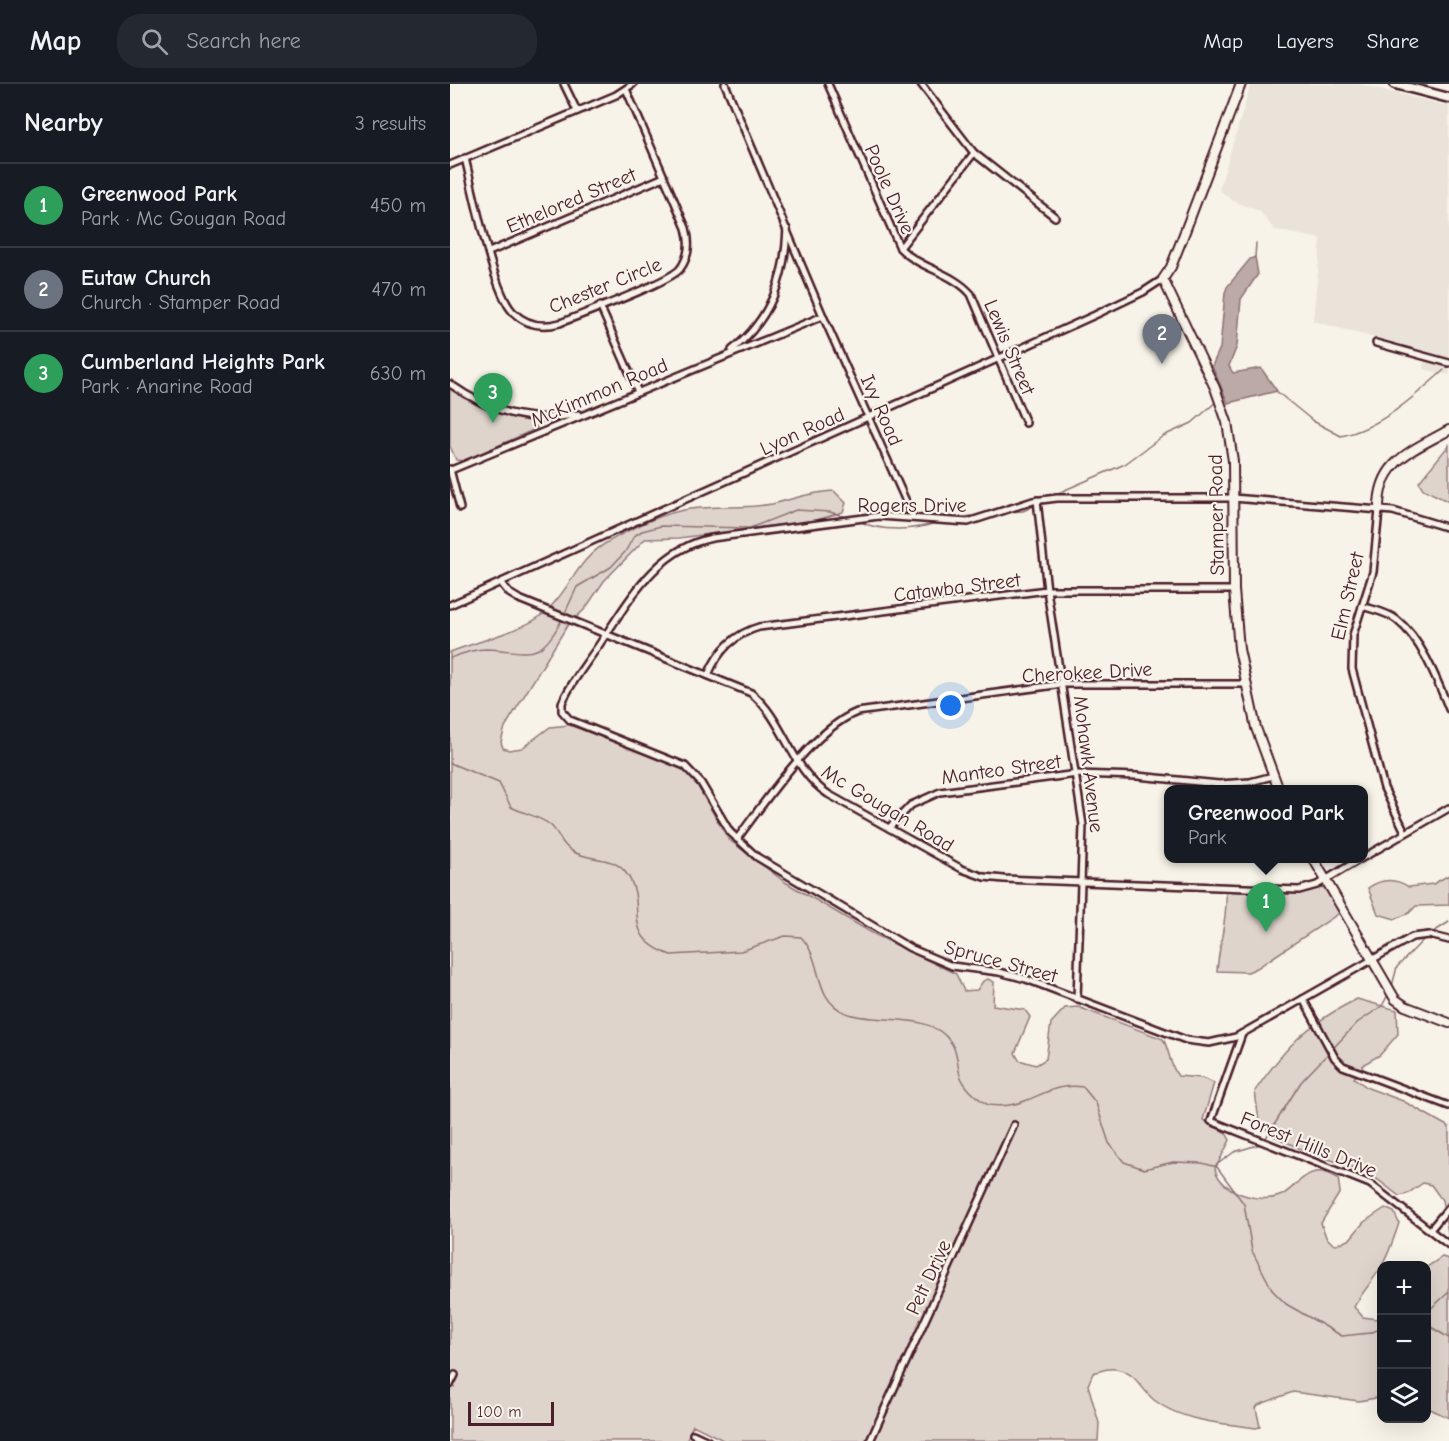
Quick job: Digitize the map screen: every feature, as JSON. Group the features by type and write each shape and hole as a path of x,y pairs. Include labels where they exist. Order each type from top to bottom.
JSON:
{"main road":[{"path":"1395,84 1449,98"}],"street":[{"path":"564,84 577,111"},
{"path":"450,165 577,111 633,84"},
{"name":"McKimmon Road","path":"450,469 823,316 787,226 725,84"},
{"name":"Poole Drive","path":"828,84 900,248 974,153"},
{"path":"921,84 974,153 1055,217"},
{"path":"1163,279 1171,267 1241,84"},
{"name":"Chester Circle","path":"465,158 503,299 513,312 525,321 552,325 670,277 685,259 688,244 686,228 626,89"},
{"name":"Ethelored Street","path":"489,252 664,177"},
{"name":"McKimmon Road","path":"726,355 753,331 772,300 784,265 787,226"},
{"name":"Lewis Street","path":"900,248 911,258 966,288 975,301 1026,423"},
{"name":"Lyon Road","path":"450,605 999,358 1133,296 1163,279"},
{"name":"Stamper Road","path":"1163,279 1222,407 1233,461 1234,590 1245,684 1256,728 1277,785"},
{"path":"600,306 638,392"},
{"name":"Ivy Road","path":"823,316 913,517"},
{"path":"1376,344 1449,363"},
{"path":"450,384 488,406 522,417 557,418 588,412"},
{"name":"Elm Street","path":"1405,832 1384,788 1355,683 1351,648 1373,572 1381,484 1390,467 1402,457 1449,430"},
{"path":"450,469 460,508"},
{"name":"Rogers Drive","path":"562,707 565,696 649,575 675,552 693,543 743,533 879,516 913,517 940,522 968,522 1037,500 1233,498 1408,514 1449,528"},
{"name":"Mohawk Avenue","path":"1037,500 1047,590 1083,825 1077,999"},
{"name":"Mc Gougan Road","path":"501,583 515,597 744,689 757,698 767,710 797,764 822,789 973,874 1004,879 1299,890 1325,880 1354,863"},
{"name":"Catawba Street","path":"708,675 718,656 731,641 759,627 1047,590 1234,590"},
{"path":"1362,606 1385,613 1405,628 1431,670 1449,709"},
{"name":"Cherokee Drive","path":"736,839 797,764 833,725 857,712 1063,684 1245,684"},
{"name":"Spruce Street","path":"562,707 570,720 678,763 691,771 702,783 736,839 770,866 930,957 952,966 1011,975 1193,1042 1221,1041 1243,1033 1417,936 1429,935 1449,940"},
{"name":"Manteo Street","path":"889,828 911,805 932,794 1077,774 1137,776 1219,784 1250,782 1273,776"},
{"name":"Mc Gougan Road","path":"1368,855 1449,808"},
{"path":"1316,863 1398,1002 1449,1023"},
{"path":"1303,999 1335,1058 1343,1066 1449,1107"},
{"name":"Forest Hills Drive","path":"1243,1033 1210,1121 1370,1184 1449,1245"},
{"name":"Pelt Drive","path":"870,1441 1014,1125"},
{"path":"1430,1230 1449,1207"},
{"path":"450,1385 455,1375"},
{"path":"693,1434 708,1441"}],"shaded area":[{"path":"1251,84 1359,84 1449,106 1449,375 1423,369 1426,352 1313,321 1321,239 1275,230 1259,211 1233,201 1219,190"},
{"path":"1255,257 1258,274 1241,299 1237,346 1229,366 1233,373 1261,368 1277,391 1228,403 1212,366 1220,348 1225,293 1227,287 1250,259"},
{"path":"450,384 484,407 535,422 537,428 465,461 456,460 450,446"},
{"path":"1449,445 1449,502 1423,489 1419,482"},
{"path":"834,491 846,503 843,512 817,520 679,538 645,539 604,581 585,609 567,626 505,727 501,742 503,748 509,750 522,748 550,727 569,725 675,764 693,778 728,839 785,882 872,933 956,974 964,991 977,990 983,981 988,979 994,982 993,1005 1025,1010 1030,1017 1015,1053 1019,1060 1036,1065 1046,1059 1051,1023 1065,1008 1078,1007 1163,1039 1178,1076 1202,1078 1214,1083 1203,1120 1226,1133 1230,1140 1215,1169 1225,1185 1243,1195 1264,1199 1282,1195 1312,1173 1325,1172 1338,1178 1340,1192 1321,1223 1326,1237 1334,1245 1349,1240 1364,1222 1385,1208 1394,1212 1399,1223 1389,1251 1384,1261 1377,1261 1377,1273 1354,1307 1363,1317 1377,1319 1377,1398 1359,1401 1293,1392 1258,1405 1256,1408 1260,1427 1256,1428 1203,1420 1177,1413 1154,1400 1126,1372 1109,1369 1093,1373 1088,1385 1099,1423 1098,1441 725,1441 693,1425 686,1441 450,1441 450,652 532,622 549,609 595,550 646,522 690,509 762,505"},
{"path":"1449,875 1449,905 1416,906 1409,913 1395,919 1378,914 1368,888 1378,882 1388,880 1409,887 1433,884"},
{"path":"1325,886 1341,912 1257,968 1248,972 1217,971 1226,911 1226,891 1299,893"},
{"path":"1357,999 1397,1010 1398,1034 1380,1055 1364,1064 1354,1078 1368,1088 1403,1101 1449,1127 1449,1238 1442,1200 1431,1185 1423,1183 1407,1194 1399,1196 1369,1173 1305,1151 1274,1136 1259,1122 1255,1091 1277,1061 1311,1027"},
{"path":"1442,1257 1449,1259 1449,1418 1431,1409 1431,1264"}],"waterway":[{"path":"1255,257 1256,243"},
{"path":"1276,391 1313,421 1341,436 1369,426 1396,410 1444,370"},
{"path":"1051,496 1125,464 1163,436 1192,423 1217,401"},
{"path":"1007,512 1023,511 1036,505"},
{"path":"564,615 577,587 611,567 625,552 634,536 642,531 661,526 750,528 796,510 830,512 846,517"},
{"path":"953,518 981,515"},
{"path":"859,521 887,529 908,529 937,522"},
{"path":"450,658 481,649 531,652 546,643 562,619"},
{"path":"450,763 499,783 511,807 549,824 572,851 614,863 620,867 633,885 639,929 655,947 671,955 741,951 785,936 801,937 813,957 823,989 835,1007 858,1016 915,1022 940,1031 955,1049 960,1075 965,1085 988,1105 1016,1104 1058,1088 1083,1087 1096,1103 1109,1143 1124,1162 1144,1169 1173,1162 1202,1163 1217,1167 1244,1204 1252,1251 1273,1291 1286,1304 1342,1336 1377,1330"},
{"path":"1432,933 1449,922"},
{"path":"1392,986 1397,967 1426,937"},
{"path":"1264,1141 1301,1082 1357,1023 1382,1006 1389,993"},
{"path":"1215,1166 1234,1152 1261,1144"},
{"path":"1431,1308 1449,1292"},
{"path":"1431,1327 1449,1338"}],"place":[{"name":"Eutaw Church","path":"1162,364"},
{"name":"Cumberland Heights Park","path":"493,423"},
{"name":"Greenwood Park","path":"1266,932"}]}
